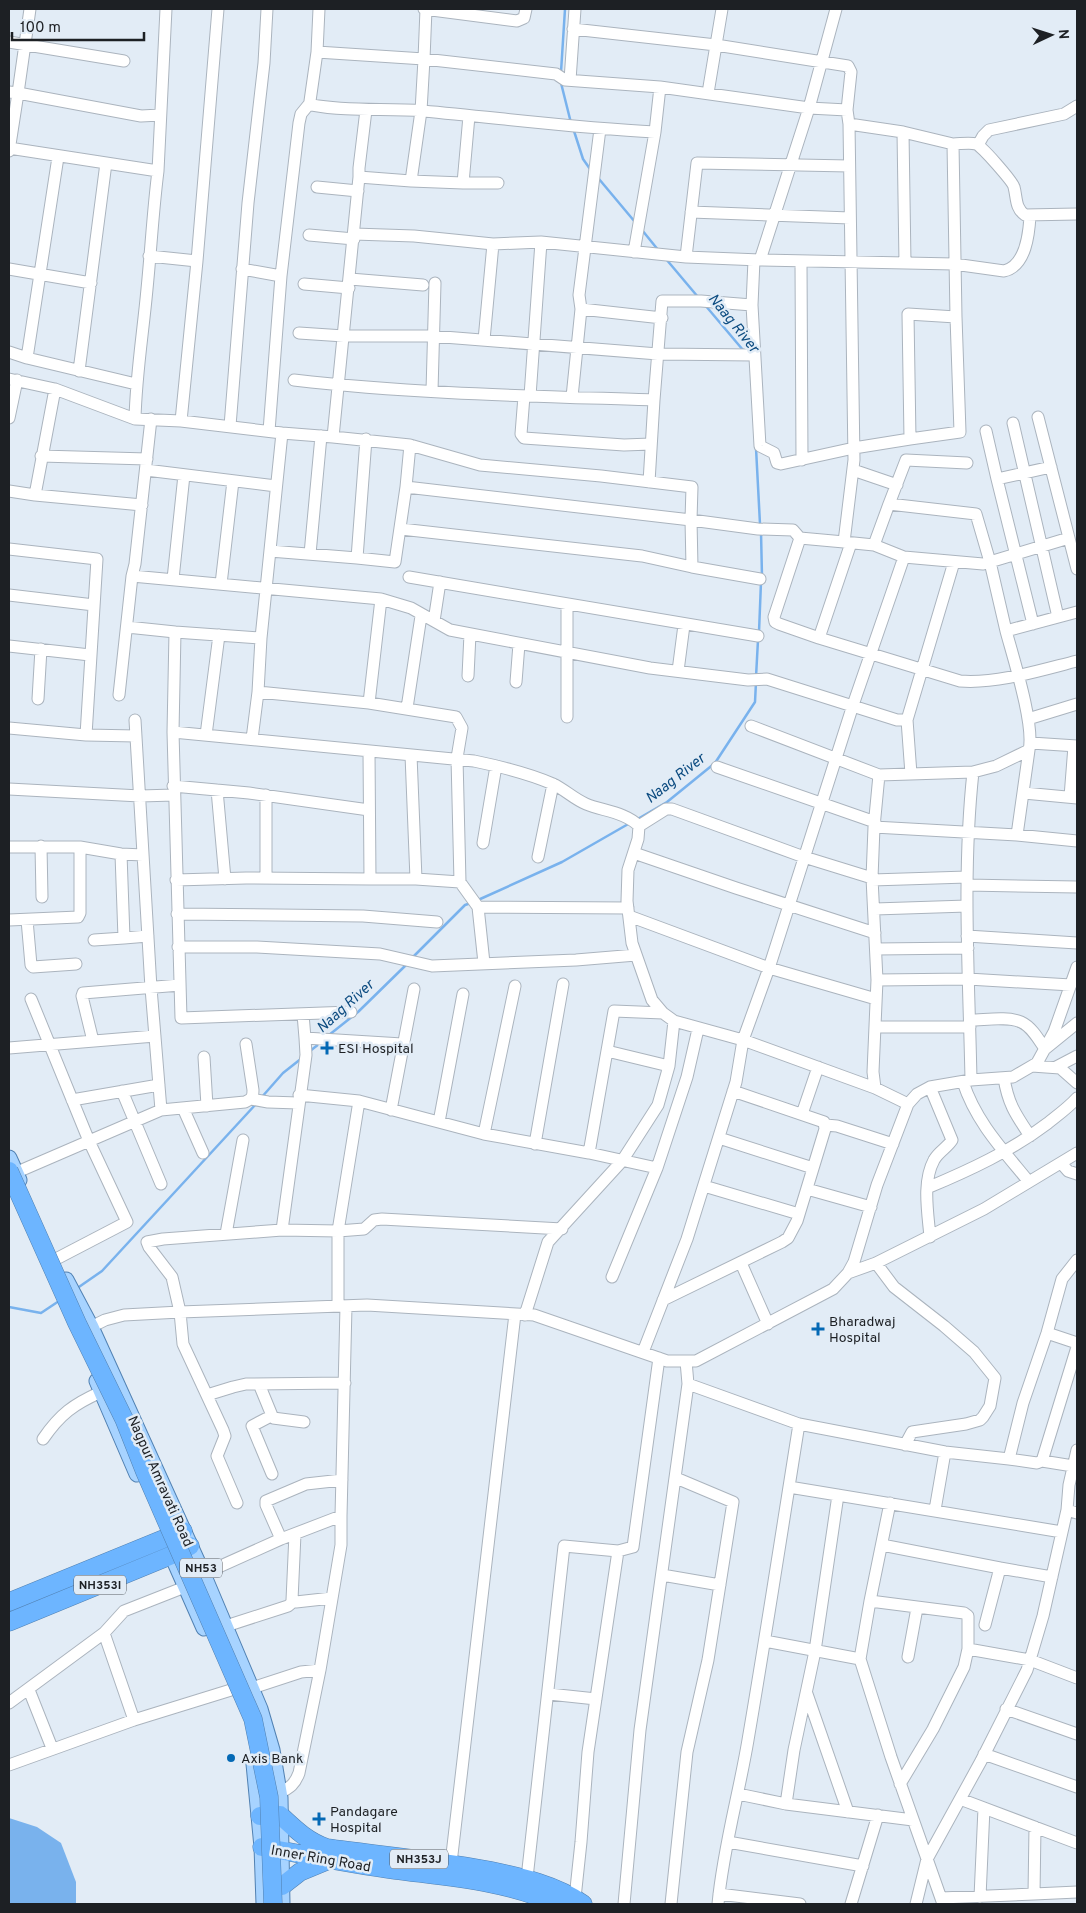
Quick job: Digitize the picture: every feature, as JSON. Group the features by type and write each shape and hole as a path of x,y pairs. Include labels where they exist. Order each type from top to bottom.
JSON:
{"highway":[{"path":"11,1176 77,1323 124,1419 145,1472 253,1719 269,1797 273,1904"},
{"name":"NH353I","path":"9,1602 165,1538 187,1539"},
{"name":"NH353I","path":"9,1622 172,1555 187,1539"},
{"path":"260,1816 280,1815"},
{"name":"Inner Ring Road","path":"280,1815 304,1837 314,1844 327,1848 451,1863 527,1878 556,1889 579,1901"},
{"name":"Inner Ring Road","path":"262,1847 329,1860 520,1890 556,1904"},
{"path":"282,1886 300,1872 329,1860"}],"main road":[{"name":"Nagpur Amravati Road","path":"9,1158 11,1176 67,1296 91,1327 204,1574 260,1709 272,1750 279,1793 282,1904"},
{"name":"Nagpur Amravati Road","path":"11,1176 56,1259 78,1335 101,1392 245,1720 252,1751 260,1816 264,1904"}],"street":[{"path":"30,9 13,93 9,149 158,170"},
{"path":"135,419 136,384 158,170 166,9"},
{"path":"181,420 197,261 218,9"},
{"path":"230,426 242,269 264,63 267,9"},
{"path":"269,431 281,276 299,123 301,114 310,104 317,52 319,9"},
{"path":"411,181 421,111 425,9 517,21 524,18 526,9"},
{"path":"564,78 575,9"},
{"path":"708,93 722,9"},
{"path":"836,9 809,108 775,214 757,260 752,305 760,446 774,453 779,464 854,448 960,432 954,264 953,144"},
{"path":"573,29 716,45 850,68 847,110 849,124 853,470 848,542 819,638"},
{"path":"9,42 124,61"},
{"path":"317,52 424,58 564,78 660,87 809,108 847,110"},
{"path":"634,252 655,132 660,87"},
{"path":"13,93 141,116 160,115"},
{"path":"310,104 366,110 421,111 600,129 655,132"},
{"path":"978,144 989,130 1064,114 1077,106"},
{"path":"334,437 366,110"},
{"path":"463,183 469,116"},
{"path":"849,124 903,132 953,144 978,144 1011,181 1021,212 1030,216 1077,214"},
{"path":"572,397 581,309 580,295 600,129"},
{"path":"903,132 905,263"},
{"path":"27,358 58,157"},
{"path":"79,371 106,163"},
{"path":"686,257 697,163 849,166"},
{"path":"359,177 463,183 498,182"},
{"path":"317,187 358,191"},
{"path":"691,212 850,218"},
{"path":"309,235 414,236 490,244 541,242 686,257 801,262 954,264 1004,271 1012,270 1019,262 1028,238 1030,216"},
{"path":"541,242 533,344 521,434 524,438 624,445 651,444"},
{"path":"484,340 490,244"},
{"path":"149,256 197,261"},
{"path":"801,262 802,460"},
{"path":"9,269 91,283"},
{"path":"242,269 281,276"},
{"path":"304,284 349,283 423,286"},
{"path":"428,391 429,336 435,284"},
{"path":"649,482 662,301 701,301 752,305"},
{"path":"581,309 662,318"},
{"path":"910,439 908,314 956,317"},
{"path":"299,333 344,336 429,336 578,346 658,354 754,356"},
{"path":"9,352 136,384"},
{"path":"9,418 13,380 55,390 135,419 181,420 282,433 366,439 410,445 480,465 692,487 692,567"},
{"path":"294,380 428,391 654,400"},
{"path":"35,495 55,390"},
{"path":"1038,418 1075,554 1077,569"},
{"path":"119,695 151,419"},
{"path":"1013,423 1058,617"},
{"path":"986,431 1033,624"},
{"path":"252,740 282,433"},
{"path":"310,554 321,436"},
{"path":"357,558 366,439"},
{"path":"270,551 394,563 401,529 410,445"},
{"path":"42,456 146,464 184,475 276,486"},
{"path":"874,545 906,460 967,463"},
{"path":"997,479 1050,467"},
{"path":"853,470 897,485"},
{"path":"172,579 184,475"},
{"path":"221,584 233,481"},
{"path":"406,486 764,530 793,530 800,538 874,545 904,557 954,562 983,564 1070,538"},
{"path":"9,491 142,505"},
{"path":"889,504 976,514 990,562 1028,719 1030,746 1017,836"},
{"path":"1065,521 1077,518"},
{"path":"401,529 642,556 760,579"},
{"path":"800,538 775,619 779,624 922,670 970,682 1018,675 1077,661"},
{"path":"9,549 97,559 86,735"},
{"path":"642,1352 687,1239 733,1091 743,1040 769,968 853,705 904,557"},
{"path":"911,774 907,720 954,562"},
{"path":"132,576 381,599 411,608 450,630 566,653 678,671 748,680 763,679 897,720 907,720"},
{"path":"409,577 758,636"},
{"path":"407,708 428,619 440,582"},
{"path":"9,595 94,605"},
{"path":"369,703 381,599"},
{"path":"567,604 567,717"},
{"path":"1006,630 1077,612"},
{"path":"678,671 684,624"},
{"path":"127,627 261,638"},
{"path":"176,632 173,791 181,1018 351,1012"},
{"path":"468,676 470,634"},
{"path":"206,735 219,635"},
{"path":"516,682 519,644"},
{"path":"9,646 90,654"},
{"path":"38,699 41,649"},
{"path":"258,692 369,703 456,717 462,728 457,758 462,884 477,906 484,963"},
{"path":"1028,719 1077,704"},
{"path":"135,720 151,988 161,1110"},
{"path":"751,726 879,775 973,772 996,766 1030,746 1076,746 1073,797 1024,793"},
{"path":"9,728 86,735 136,736"},
{"path":"173,732 474,761 553,784 584,804 636,823 672,809 804,857 872,879 967,881 1077,888"},
{"path":"369,752 370,879"},
{"path":"411,755 416,879"},
{"path":"483,843 496,766"},
{"path":"717,767 875,825 1077,841"},
{"path":"973,772 967,832 967,942 970,1024 967,1081 969,1100 977,1115 1029,1182"},
{"path":"875,1088 873,1072 877,980 872,879 879,775"},
{"path":"538,857 553,784"},
{"path":"9,789 140,796 173,791 217,790 369,810"},
{"path":"217,790 225,879"},
{"path":"266,795 266,878"},
{"path":"636,823 638,839 628,870 628,912 632,943 652,1000 663,1013 674,1021 743,1040 875,1088 908,1104"},
{"path":"41,846 42,897"},
{"path":"9,847 80,847 121,854 144,855"},
{"path":"9,920 78,917 80,913 80,847"},
{"path":"634,853 875,933"},
{"path":"121,854 124,938"},
{"path":"176,880 266,878 416,879 462,884"},
{"path":"477,906 628,912 769,968 876,999"},
{"path":"874,909 967,906"},
{"path":"177,914 363,916 437,922"},
{"path":"27,920 30,965 76,964"},
{"path":"94,940 148,936"},
{"path":"876,949 967,942 1077,943"},
{"path":"178,947 257,948 380,954 432,966 576,960 636,954"},
{"path":"78,1335 105,1320 124,1315 367,1305 534,1315 667,1361 696,1361 833,1289 848,1273 854,1262 871,1207 908,1104 917,1094 930,1087 967,1081 1013,1077 1037,1063 1054,1032 1077,967"},
{"path":"877,980 968,979 1071,985"},
{"path":"535,1144 563,984"},
{"path":"93,1041 82,996 83,993 180,985"},
{"path":"484,1134 515,986"},
{"path":"391,1110 414,988"},
{"path":"439,1122 463,994"},
{"path":"31,999 89,1141 127,1222 56,1259"},
{"path":"590,1154 614,1011 663,1013"},
{"path":"282,1230 306,1055 303,1014"},
{"path":"875,1027 970,1024 1008,1020 1020,1022 1033,1032 1045,1049"},
{"path":"451,1863 520,1314 548,1242 562,1229 622,1161 658,1105 669,1066 674,1021"},
{"path":"1045,1049 1077,1023"},
{"path":"612,1277 657,1168 687,1077 698,1029"},
{"path":"9,1048 155,1036"},
{"path":"304,1038 402,1044"},
{"path":"246,1044 253,1100"},
{"path":"607,1051 669,1066"},
{"path":"1056,1067 1077,1056"},
{"path":"204,1057 207,1106"},
{"path":"1032,1066 1056,1067 1064,1070 1077,1083"},
{"path":"802,1114 818,1067"},
{"path":"1004,1078 1010,1105 1030,1136"},
{"path":"72,1100 159,1085"},
{"path":"930,1087 952,1140 934,1160 930,1170 928,1188 930,1237"},
{"path":"733,1091 821,1120 826,1125 841,1127 893,1144"},
{"path":"122,1092 161,1184"},
{"path":"928,1188 976,1168 1005,1152 1056,1118 1077,1098"},
{"path":"11,1176 161,1110 253,1100 268,1102 299,1099 359,1101 484,1134 657,1168"},
{"path":"279,1793 290,1788 296,1782 320,1670 341,1545 345,1382 338,1230 359,1101"},
{"path":"183,1108 203,1153"},
{"path":"663,1300 788,1238 799,1214 826,1125"},
{"path":"719,1138 813,1168"},
{"path":"226,1234 243,1140"},
{"path":"848,1273 876,1263 984,1209 1077,1154"},
{"path":"1061,1163 1068,1171 1077,1174"},
{"path":"704,1186 799,1214"},
{"path":"807,1189 871,1207"},
{"path":"237,1503 217,1456 224,1436 183,1344 180,1312 172,1277 147,1242 163,1239 282,1230 364,1229 374,1220 382,1218 562,1229"},
{"path":"1009,1459 1023,1403 1047,1333 1062,1278 1077,1260"},
{"path":"741,1262 768,1324"},
{"path":"876,1263 894,1287 974,1352 996,1378 990,1406 980,1420 966,1424 912,1432 905,1445"},
{"path":"1047,1333 1077,1343"},
{"path":"1042,1461 1077,1347"},
{"path":"527,1878 564,1546 618,1551 633,1547 660,1358"},
{"path":"624,1904 640,1730 688,1384 686,1361"},
{"path":"207,1395 233,1386 345,1382"},
{"path":"259,1384 272,1416 276,1419 304,1422"},
{"path":"688,1384 799,1424 945,1452 1037,1463 1042,1461 1073,1466"},
{"path":"43,1439 51,1427 77,1403 101,1392"},
{"path":"272,1416 252,1426 272,1474"},
{"path":"799,1424 765,1641 718,1899 800,1904"},
{"path":"916,1904 927,1859 1027,1670 1062,1532 1072,1512 1069,1485 1077,1450"},
{"path":"936,1510 945,1452"},
{"path":"670,1904 687,1752 708,1660 733,1502 676,1478"},
{"path":"280,1539 266,1501 306,1484 342,1480"},
{"path":"789,1487 890,1502 1062,1532"},
{"path":"786,1804 794,1750 815,1650 838,1495"},
{"path":"890,1502 860,1659 900,1784 942,1901 980,1897 1038,1897 1077,1892"},
{"path":"204,1574 280,1539 341,1516"},
{"path":"294,1534 291,1596 294,1601"},
{"path":"882,1545 1052,1577"},
{"path":"579,1901 581,1842 588,1752 618,1551"},
{"path":"985,1625 1000,1568"},
{"path":"662,1575 720,1585"},
{"path":"9,1703 104,1634 124,1611 185,1587"},
{"path":"226,1626 288,1606 294,1601 332,1598"},
{"path":"870,1601 964,1613 968,1616 969,1622 968,1649 964,1667 942,1712 900,1784"},
{"path":"908,1657 917,1608"},
{"path":"104,1634 134,1720"},
{"path":"765,1641 860,1659"},
{"path":"968,1649 1030,1660 1077,1678"},
{"path":"252,1688 302,1672 320,1670"},
{"path":"29,1690 52,1748"},
{"path":"9,1765 134,1720 231,1690"},
{"path":"806,1693 848,1812"},
{"path":"548,1694 596,1699"},
{"path":"1006,1709 1077,1734"},
{"path":"984,1754 1077,1787"},
{"path":"738,1794 786,1804 913,1820"},
{"path":"960,1799 1077,1843"},
{"path":"980,1897 984,1808"},
{"path":"851,1904 878,1815"},
{"path":"1034,1827 1038,1897"},
{"path":"728,1842 863,1866"}],"water":[{"path":"9,1818 37,1827 61,1843 76,1882 76,1904 9,1904"}],"waterway":[{"name":"Naag River","path":"561,72 565,9"},
{"name":"Naag River","path":"561,83 571,123"},
{"name":"Naag River","path":"574,131 583,159 590,169"},
{"name":"Naag River","path":"599,179 635,222"},
{"name":"Naag River","path":"642,230 659,251"},
{"name":"Naag River","path":"666,259 698,297"},
{"name":"Naag River","path":"705,305 743,350"},
{"name":"Naag River","path":"756,448 760,524"},
{"name":"Naag River","path":"761,532 762,577"},
{"name":"Naag River","path":"759,632 761,582"},
{"name":"Naag River","path":"756,677 758,640"},
{"name":"Naag River","path":"636,820 667,802 715,763 755,702 756,682"},
{"name":"Naag River","path":"478,900 562,862 630,823"},
{"name":"Naag River","path":"413,957 465,905 471,903"},
{"name":"Naag River","path":"329,1035 358,1012 406,965"},
{"name":"Naag River","path":"310,1051 319,1044"},
{"name":"Naag River","path":"261,1098 283,1073 302,1058"},
{"name":"Naag River","path":"76,1289 102,1271 256,1104"},
{"name":"Naag River","path":"9,1307 41,1313 59,1301"}],"place":[{"name":"ESI Hospital","path":"327,1048"},
{"name":"Bharadwaj Hospital","path":"818,1329"},
{"name":"Axis Bank","path":"231,1758"},
{"name":"Pandagare Hospital","path":"319,1819"}]}
